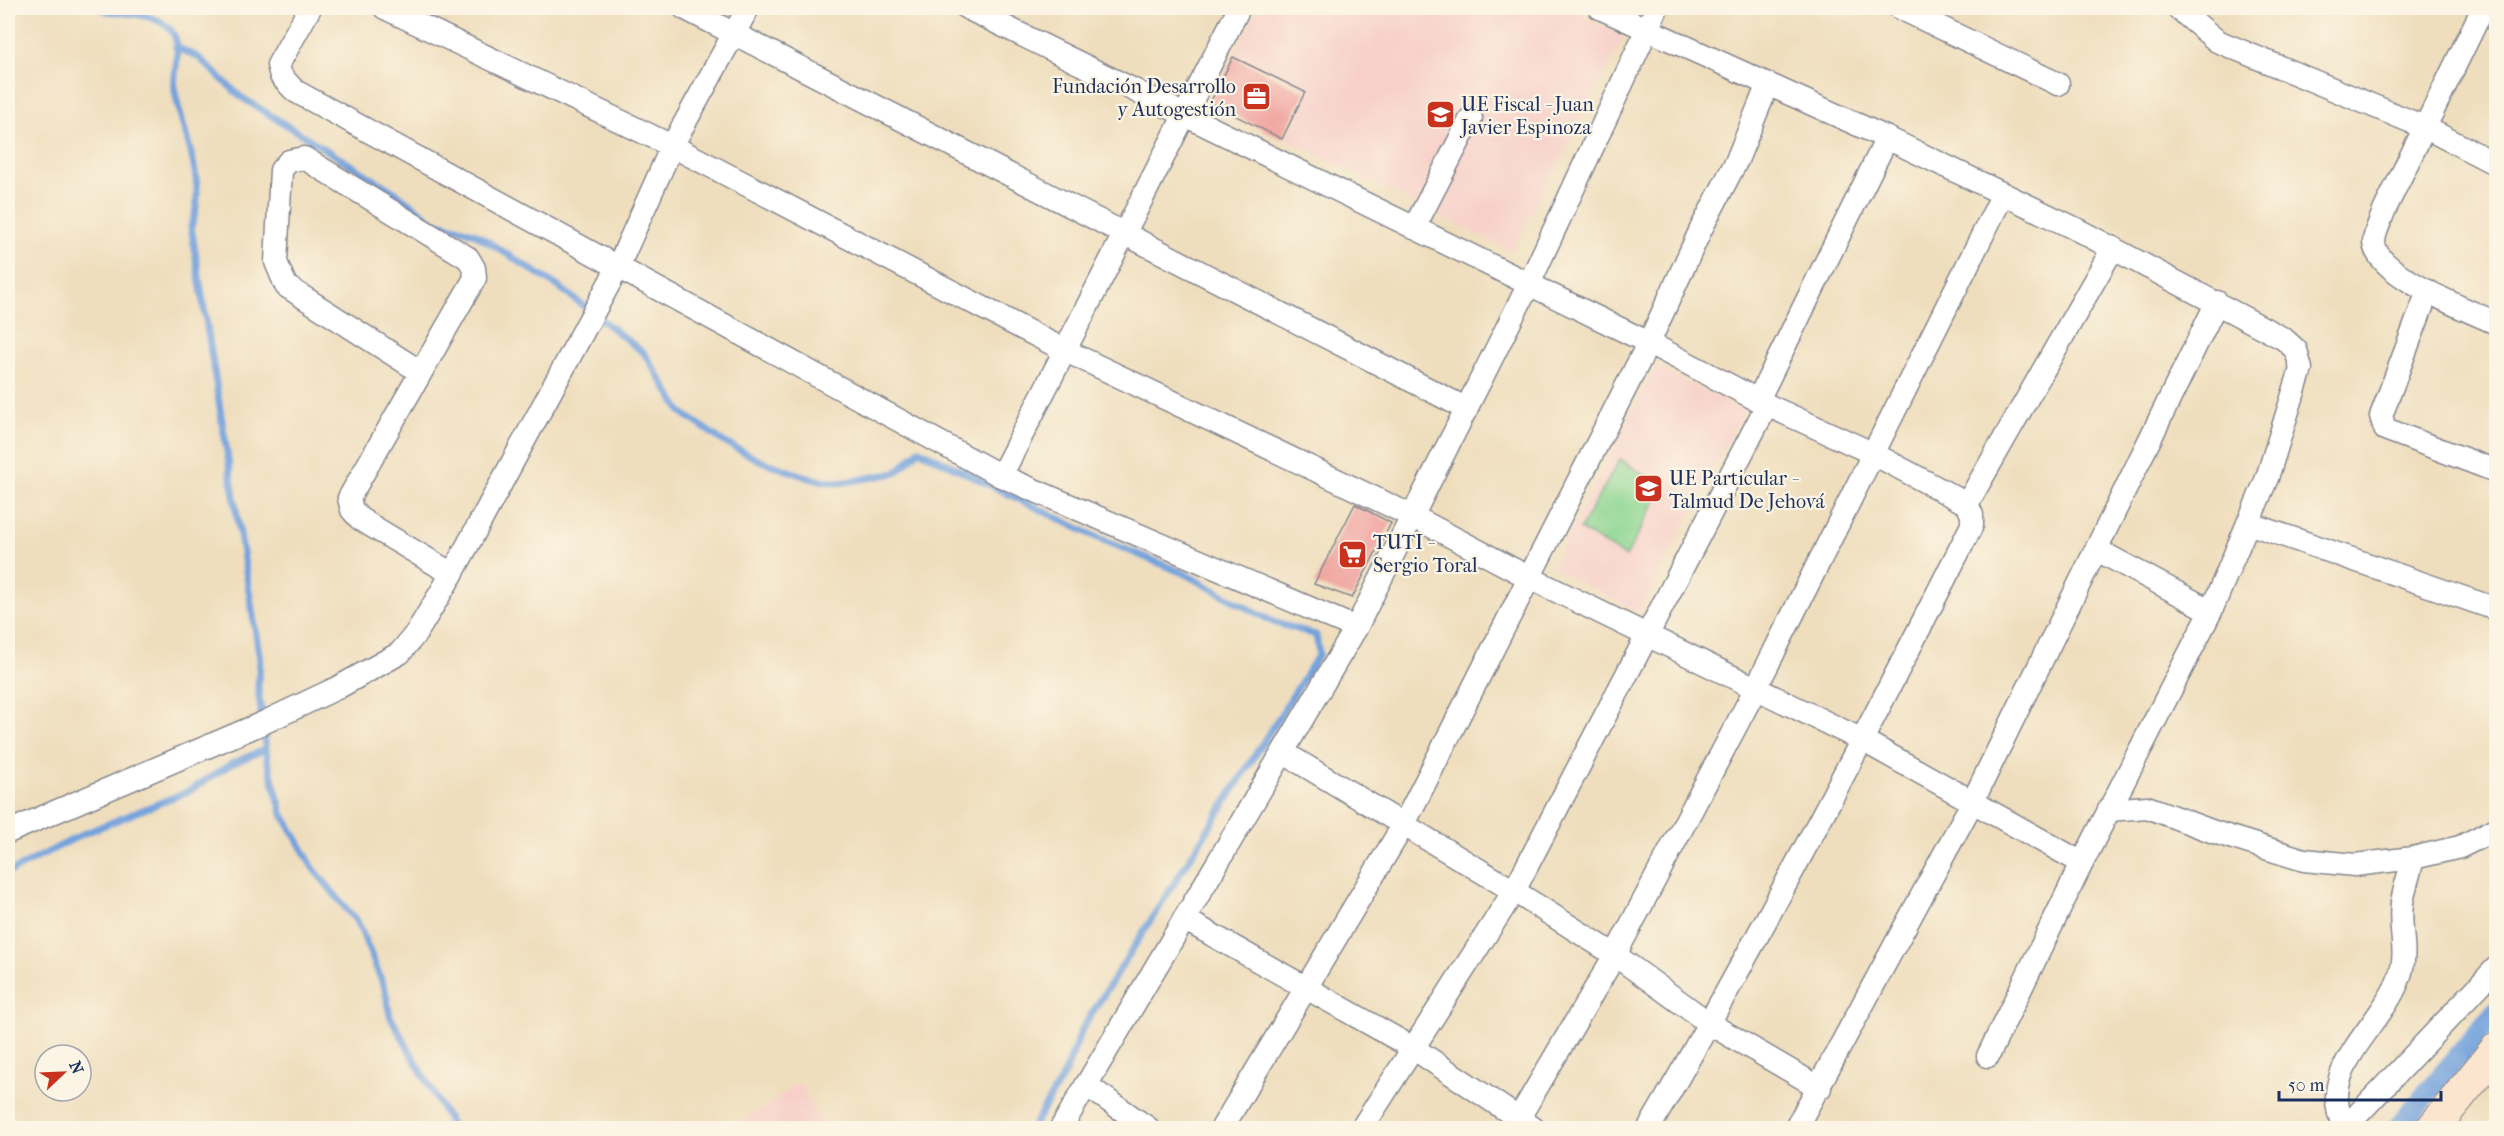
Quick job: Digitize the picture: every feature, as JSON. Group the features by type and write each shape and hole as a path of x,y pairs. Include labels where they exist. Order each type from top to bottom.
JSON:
{"street":[{"path":"310,8 278,65 281,76 295,91 617,269 1001,476 1356,628"},
{"path":"385,8 672,146 1066,351 1414,518 1528,577 1864,741 2082,863"},
{"path":"684,8 735,32 1123,234 1467,409"},
{"path":"8,832 265,722 339,687 400,653 417,632 452,574 617,269 672,146 748,8"},
{"path":"967,8 1649,343 1762,402 1872,453 1967,504 1972,515 1972,525 1864,741 1710,1024 1649,1128"},
{"path":"1001,476 1239,8"},
{"path":"1600,8 1887,138 2113,248 2284,339 2296,351 2301,369 2267,478 2211,611 2082,863 1988,1056"},
{"path":"1061,1128 1356,628 1414,518 1529,284 1657,8"},
{"path":"1900,8 2058,84"},
{"path":"2178,8 2217,41 2424,127 2496,164"},
{"path":"2484,11 2424,127 2384,211 2374,242 2378,256 2388,267 2428,291 2496,323"},
{"path":"1222,1128 1308,988 1404,824 1649,343 1701,229 1737,160 1768,84"},
{"path":"1414,228 1471,118"},
{"path":"1362,1128 1514,891 1762,402 1887,138"},
{"path":"419,371 286,286 276,262 280,170 289,161 304,158 468,258 474,268 475,278 419,371 349,498 352,510 360,519 452,574"},
{"path":"1184,920 1413,1048 1522,1125 1615,955 1755,688 2003,194"},
{"path":"1967,504 2113,248"},
{"path":"2428,291 2380,416 2381,422 2385,429 2496,471"},
{"path":"1796,1128 1820,1088 1973,801 2217,302"},
{"path":"2248,523 2496,609"},
{"path":"2097,549 2211,611"},
{"path":"1284,753 1514,891 1615,955 1710,1024 1820,1088"},
{"path":"2109,810 2147,807 2214,832 2304,860 2355,865 2414,858 2460,847 2496,829"},
{"path":"2414,858 2402,904 2406,954 2399,980 2382,1013 2350,1054 2339,1078 2337,1103 2339,1117 2345,1128 2496,968"},
{"path":"2433,1128 2496,1050"},
{"path":"1086,1085 1148,1128"}],"shaded area":[{"name":"UE Fiscal - Juan Javier Espinoza","path":"1258,8 1567,8 1624,37 1511,251 1285,139 1308,91 1234,54"},
{"name":"UE Particular - Talmud De Jehová","path":"1656,366 1744,411 1638,613 1552,567"},
{"path":"799,1082 824,1128 735,1128"}],"green space":[{"path":"1620,459 1663,487 1626,557 1580,529"}],"building":[{"name":"Fundación Desarrollo y Autogestión","path":"1233,57 1305,92 1282,139 1210,103"},
{"name":"TUTI - Sergio Toral","path":"1355,504 1391,523 1352,598 1314,584"}],"waterway":[{"path":"101,8 107,11 144,16 162,22 174,35 176,42 175,91 196,176 196,210 191,226 260,660 258,687 267,759 282,813 313,868 358,923 385,989 390,1016 453,1128"},
{"path":"176,47 198,57 241,97 399,195 433,221 474,233 559,287 644,353 681,412 724,442 761,461 812,479 840,483 896,473 919,450 1096,537 1183,573 1273,622 1316,635 1319,654 1082,1029 1065,1073 1032,1128"},
{"path":"8,873 83,834 189,791 231,764 266,749"},
{"path":"2398,1128 2496,1012"}],"place":[{"name":"Fundación Desarrollo y Autogestión","path":"1257,97"},
{"name":"UE Fiscal - Juan Javier Espinoza","path":"1440,115"},
{"name":"UE Particular - Talmud De Jehová","path":"1648,489"},
{"name":"TUTI - Sergio Toral","path":"1352,554"}]}
